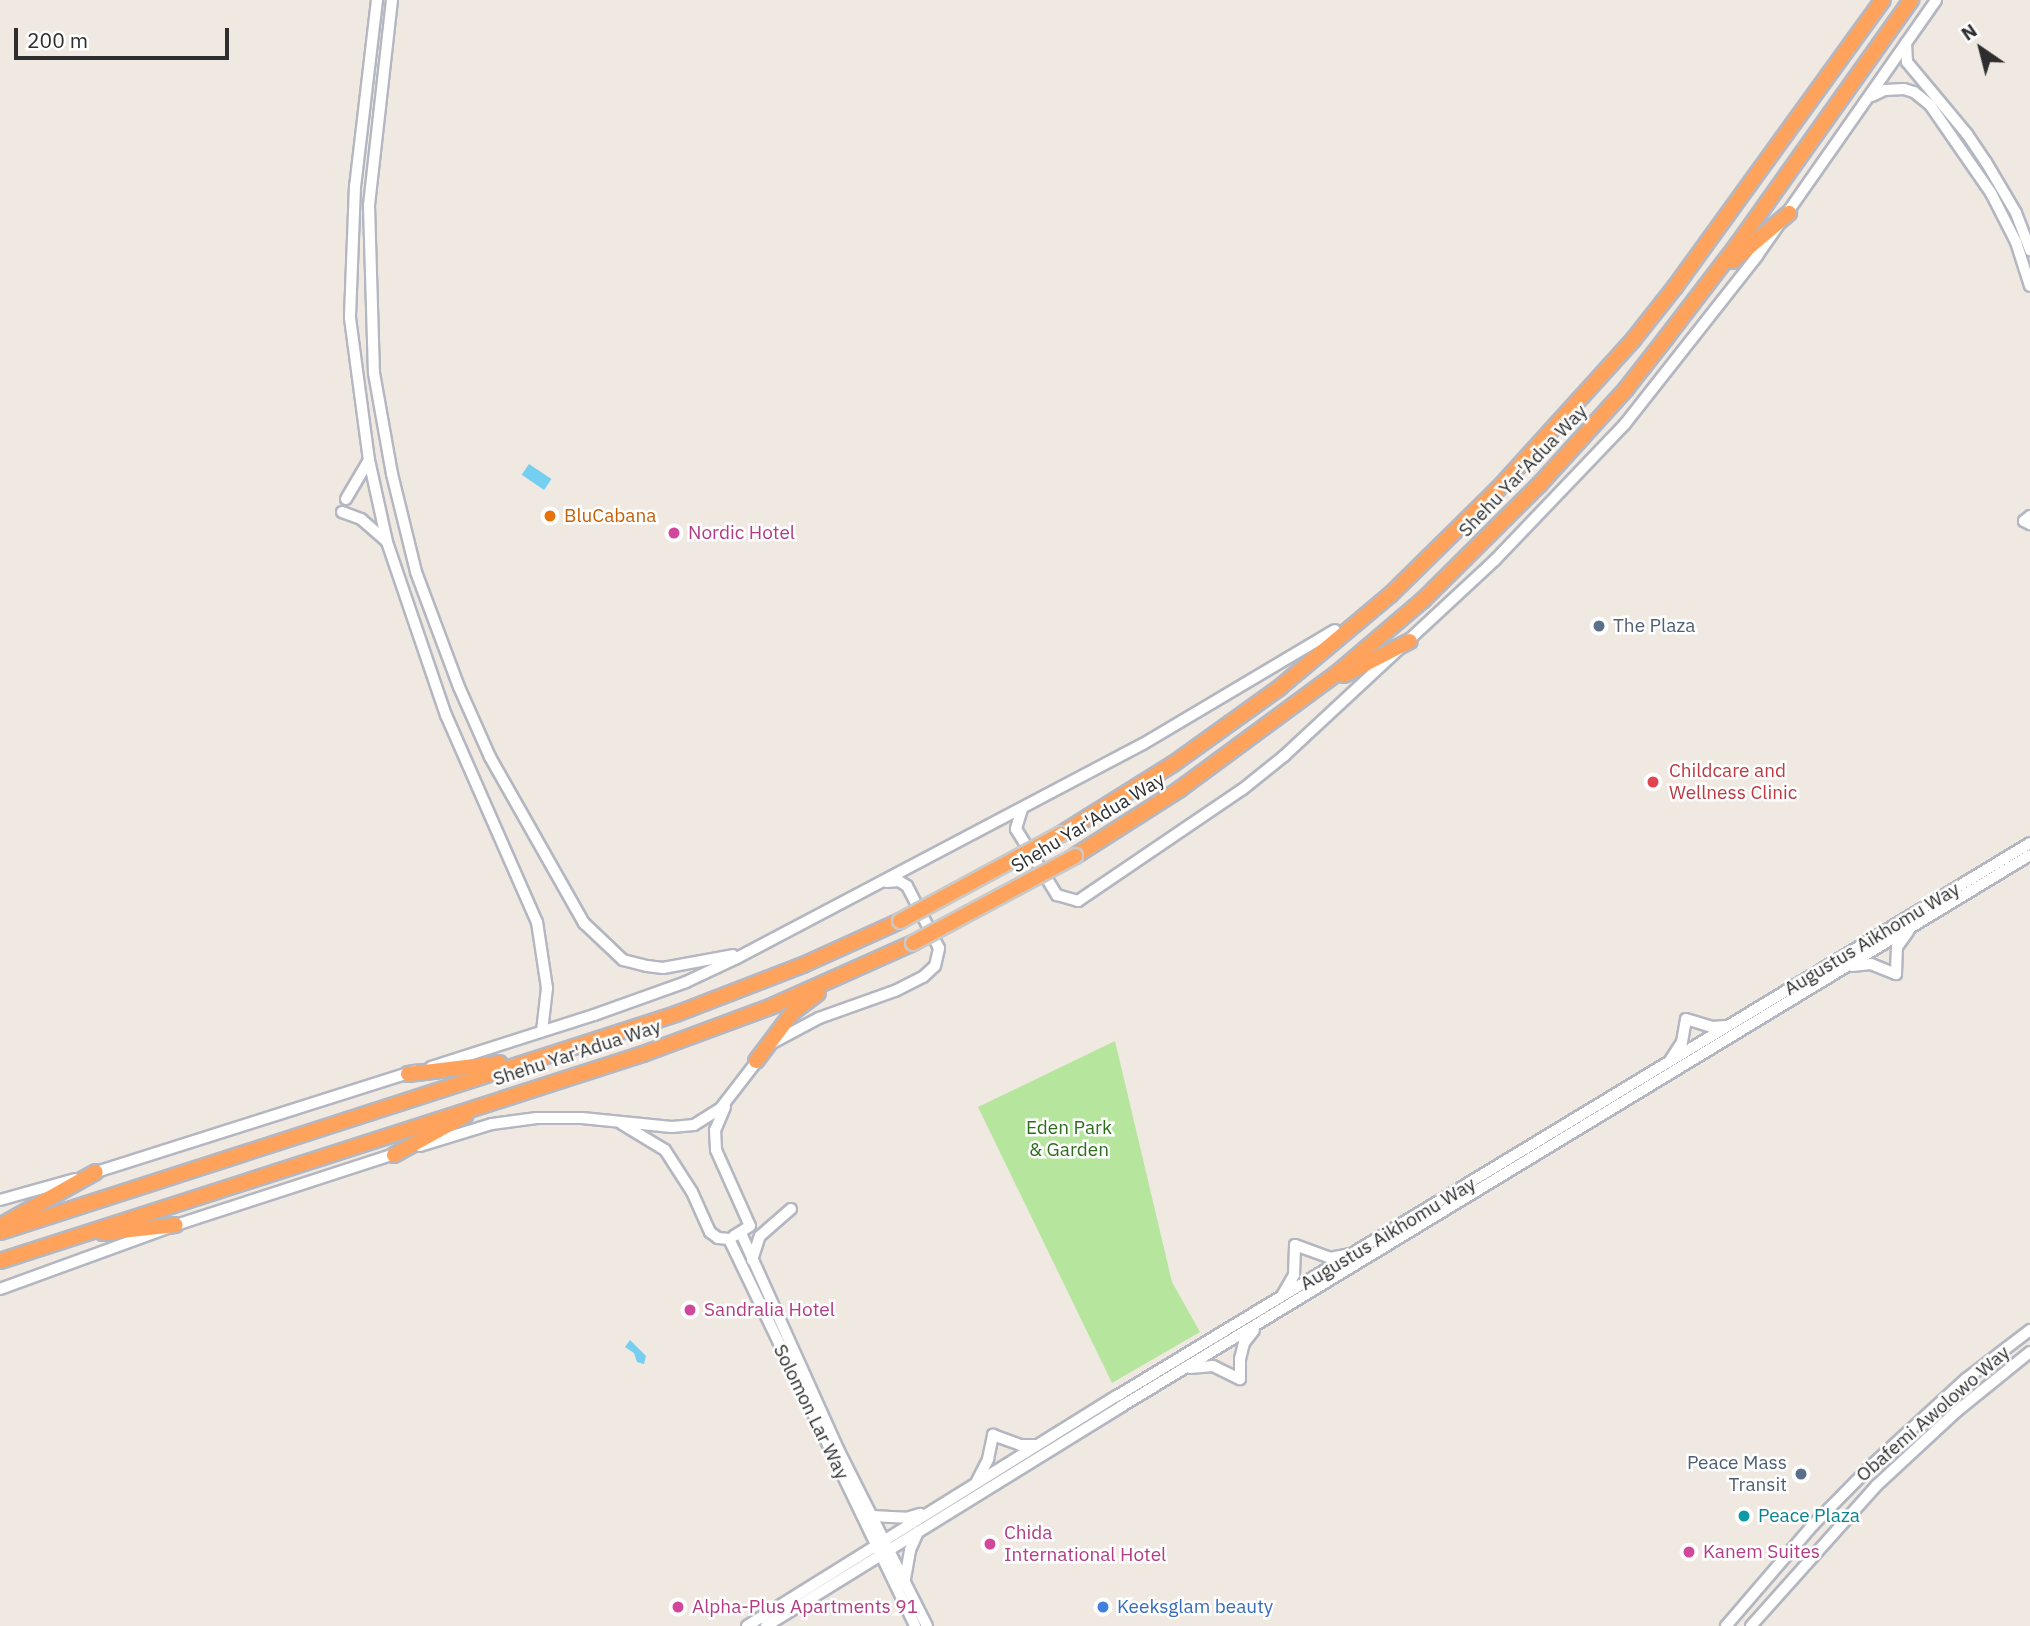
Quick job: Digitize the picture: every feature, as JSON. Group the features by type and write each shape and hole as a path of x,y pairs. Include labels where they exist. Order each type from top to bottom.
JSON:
{"highway":[{"name":"Shehu Yar'Adua Way","path":"0,1232 532,1060 738,990 900,921 1061,834 1232,723 1391,595 1498,489 1633,340 1714,234 1883,0"},
{"name":"Shehu Yar'Adua Way","path":"0,1261 700,1033 913,943 1075,856 1180,789 1310,695 1423,600 1539,485 1626,389 1702,291 1911,0"},
{"path":"1702,291 1789,213"},
{"path":"1335,630 1391,595"},
{"path":"1310,695 1410,641"},
{"path":"757,1061 783,1024 803,1003 875,960"},
{"path":"408,1074 532,1060"},
{"path":"394,1155 471,1112 521,1091"},
{"path":"0,1226 96,1172"},
{"path":"30,1251 101,1233 176,1225"}],"street":[{"path":"377,0 356,173 350,318 369,460 387,542 446,715 537,922 547,988 542,1031"},
{"path":"392,0 369,206 374,373 392,474 416,572 459,687 490,757 584,923 623,960 663,968 750,951"},
{"path":"1022,809 1016,830 1052,889 1067,900 1083,899 1263,774 1495,560 1625,424 1726,298 1789,213 1936,0"},
{"path":"1907,40 1907,62 1967,134 1986,162 2016,214 2030,250"},
{"path":"1869,98 1885,90 1904,89 1914,92 1930,105 1991,192 2016,242 2030,286"},
{"path":"346,499 369,460"},
{"path":"342,512 361,519 387,542"},
{"path":"2030,516 2024,521 2030,524"},
{"path":"0,1200 408,1074 692,979 885,882 1147,742 1335,630"},
{"name":"Augustus Aikhomu Way","path":"766,1626 858,1569 936,1508 976,1483 2030,843"},
{"name":"Augustus Aikhomu Way","path":"747,1626 859,1556 918,1532 2030,855"},
{"path":"0,1289 176,1225 463,1132 517,1120 557,1117 673,1127 694,1125 712,1116 757,1061 788,1032 895,991 923,977 935,966 939,948 907,886 899,881 885,882"},
{"path":"1842,969 1871,964 1896,974 1898,947 1912,927"},
{"path":"687,965 692,979"},
{"path":"1667,1063 1682,1042 1686,1019 1712,1027 1733,1024"},
{"name":"Solomon Lar Way","path":"732,1094 721,1114 713,1138 719,1163 737,1201 752,1262 868,1518"},
{"name":"Solomon Lar Way","path":"619,1121 665,1150 710,1232 730,1243 883,1548 915,1626"},
{"path":"752,1262 751,1255 760,1236 791,1209"},
{"path":"730,1243 745,1234"},
{"path":"1279,1299 1294,1275 1295,1245 1330,1258 1360,1251"},
{"path":"1182,1370 1213,1366 1240,1379 1244,1343 1260,1322"},
{"name":"Obafemi Awolowo Way","path":"1726,1626 1814,1525 1872,1465 1966,1379 2030,1330"},
{"name":"Obafemi Awolowo Way","path":"1751,1626 1877,1486 1957,1412 2030,1352"},
{"path":"976,1483 988,1460 993,1435 1020,1445 1038,1445"},
{"path":"859,1556 866,1542 868,1518 906,1518 936,1508"},
{"path":"858,1569 872,1567 899,1582 918,1532"},
{"name":"Solomon Lar Way","path":"899,1582 927,1626"}],"green space":[{"name":"Eden Park & Garden","path":"1115,1041 1172,1282 1200,1332 1112,1383 978,1107"}],"water":[{"path":"529,464 551,479 544,490 522,475"},
{"path":"630,1340 646,1356 644,1364 637,1362 634,1353 625,1347"}],"place":[{"name":"BluCabana","path":"550,516"},
{"name":"Nordic Hotel","path":"674,533"},
{"name":"The Plaza","path":"1599,626"},
{"name":"Childcare and Wellness Clinic","path":"1653,782"},
{"name":"Sandralia Hotel","path":"690,1310"},
{"name":"Peace Mass Transit","path":"1801,1474"},
{"name":"Peace Plaza","path":"1744,1516"},
{"name":"Chida International Hotel","path":"990,1544"},
{"name":"Kanem Suites","path":"1689,1552"},
{"name":"Alpha-Plus Apartments 91","path":"678,1607"},
{"name":"Keeksglam beauty","path":"1103,1607"}]}
